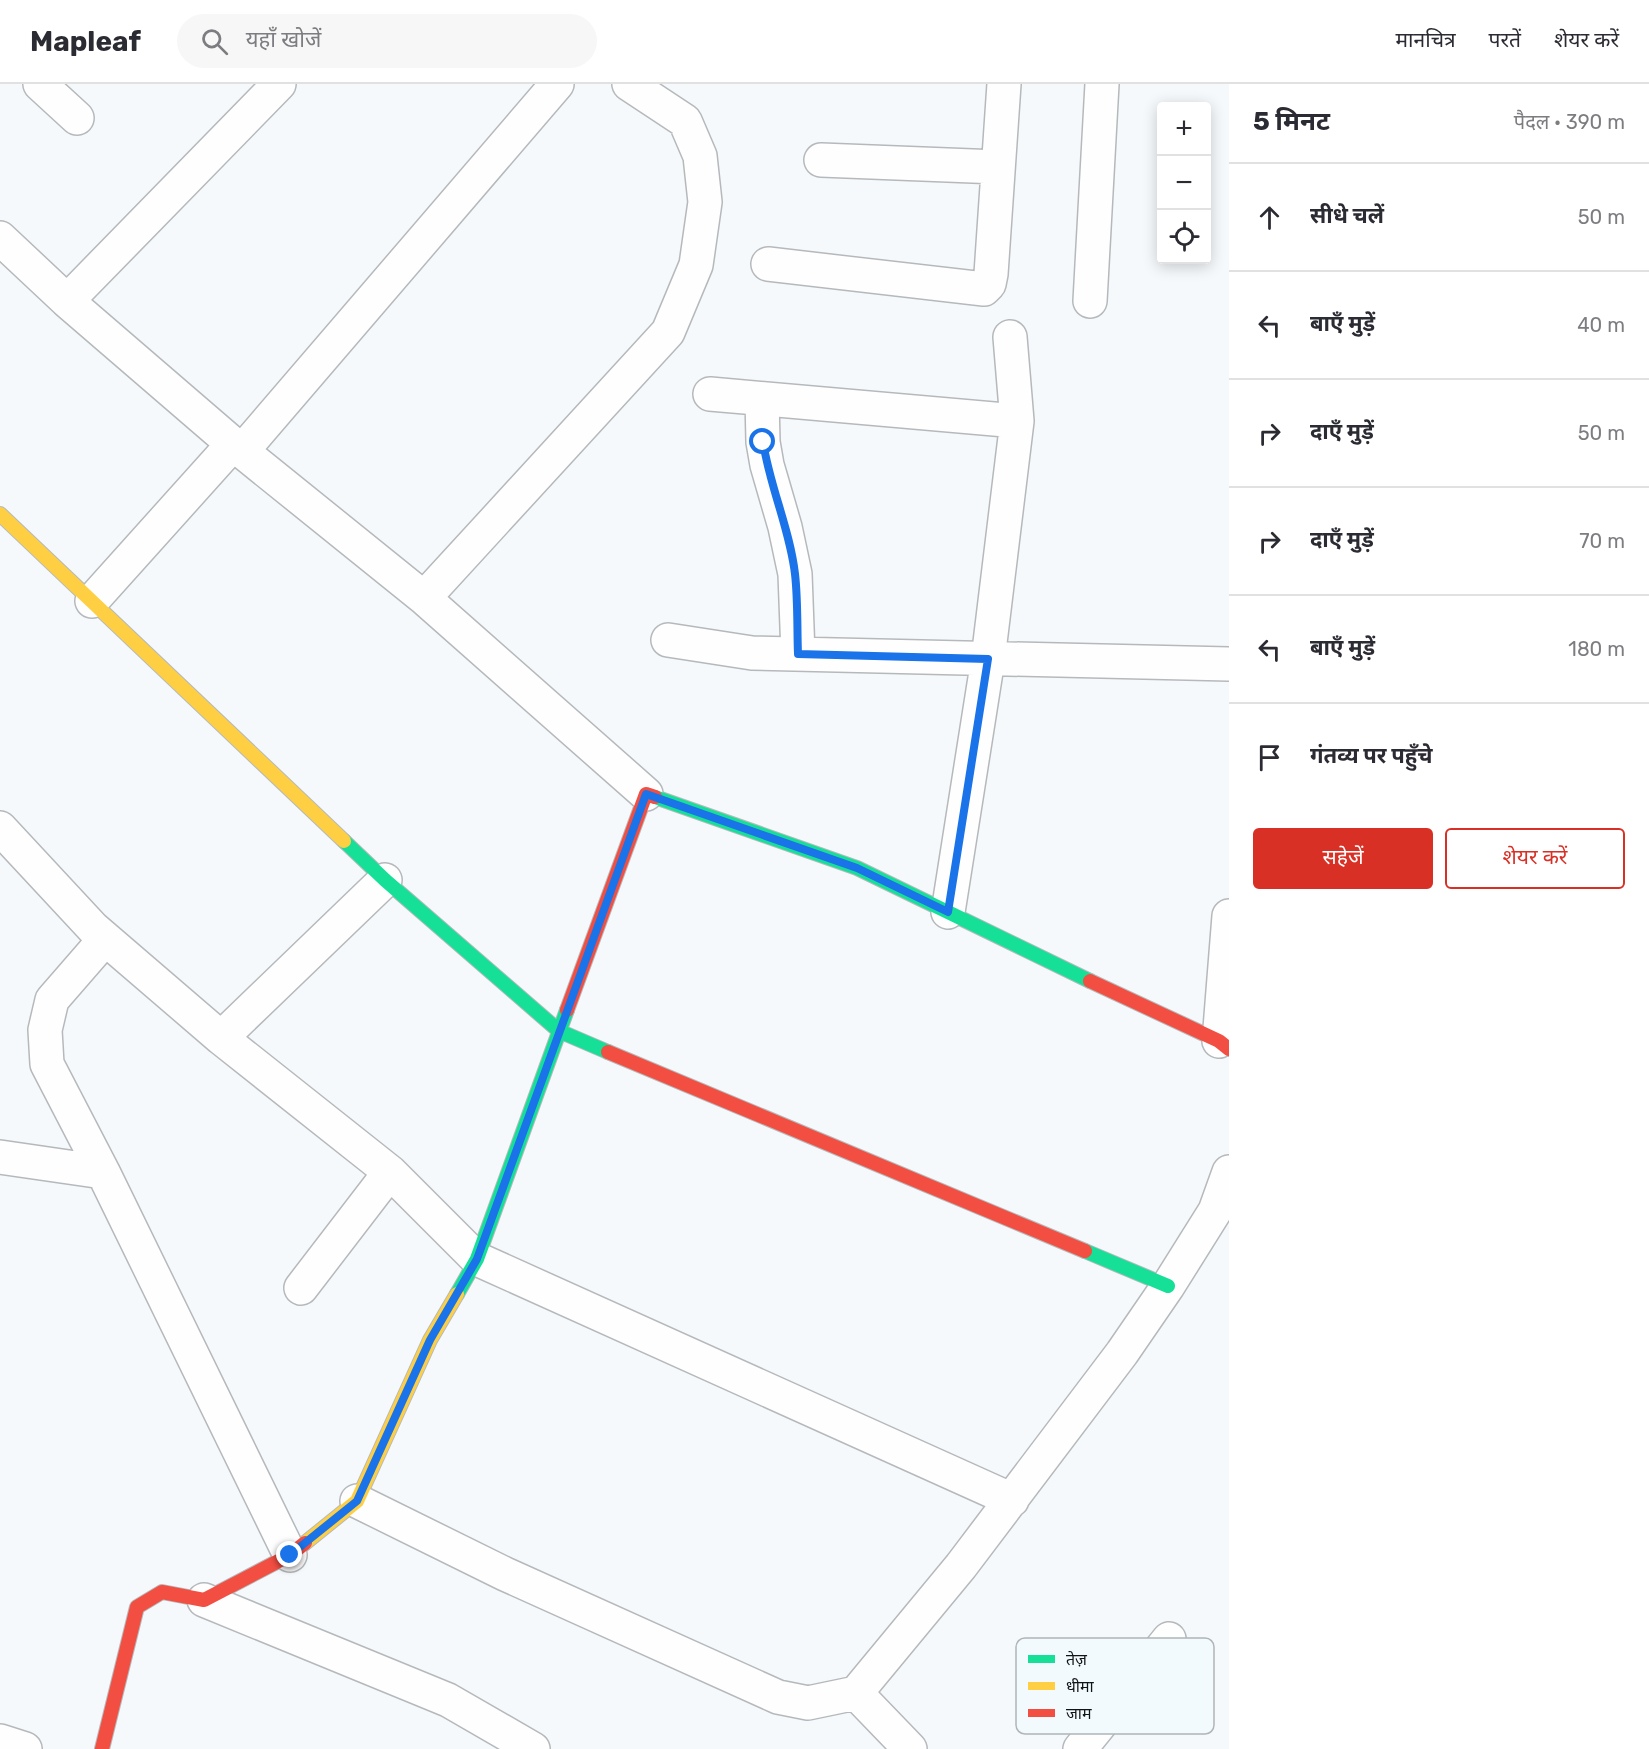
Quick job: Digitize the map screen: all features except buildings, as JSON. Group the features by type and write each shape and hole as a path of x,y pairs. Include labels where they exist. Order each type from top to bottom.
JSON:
{"street":[{"path":"40,84 77,118"},
{"path":"67,301 279,84"},
{"path":"92,600 238,447 556,84"},
{"path":"424,598 668,332 696,265 705,202 700,156 685,121 629,84"},
{"path":"768,264 984,289 989,284 991,274 1004,84"},
{"path":"1090,301 1102,84"},
{"path":"821,160 998,167"},
{"path":"0,238 67,301 238,447 424,598 646,794 857,868 1224,1045 1229,916"},
{"path":"948,912 988,659 1017,421 1010,338"},
{"path":"710,394 1017,421"},
{"path":"762,399 763,442 767,465 785,527 795,574 798,654"},
{"path":"0,514 385,880 559,1031 1168,1286"},
{"path":"668,640 752,653 1229,664"},
{"path":"204,1600 290,1555 357,1501 430,1340 477,1259 646,794"},
{"path":"0,828 105,939 221,1038 390,1172 477,1259 1012,1500"},
{"path":"221,1038 385,880"},
{"path":"105,939 52,1000 45,1030 47,1064 103,1172 290,1555"},
{"path":"0,1157 103,1172"},
{"path":"301,1288 390,1172"},
{"path":"357,1501 505,1574 778,1697 807,1703 856,1693 961,1566 1122,1353 1222,1212 1229,1172"},
{"path":"102,1749 137,1607 162,1592 204,1600 448,1700 533,1749"},
{"path":"856,1693 910,1749"},
{"path":"1080,1749 1092,1734"},
{"path":"0,1741 24,1749"}],"traffic: fast":[{"path":"655,797 857,868 1090,981"},
{"path":"344,841 385,880 559,1031 608,1052"},
{"path":"457,1294 477,1259 567,1010"},
{"path":"1085,1251 1168,1286"}],"traffic: slow":[{"path":"0,514 344,841"},
{"path":"305,1543 357,1501 430,1340 457,1294"}],"traffic: jam":[{"path":"567,1010 646,794 655,797"},
{"path":"1090,981 1219,1041 1229,1049"},
{"path":"608,1052 1085,1251"},
{"path":"102,1749 137,1607 162,1592 204,1600 290,1555 305,1543"}],"route":[{"path":"290,1555 357,1501 430,1340 477,1259 646,794 857,868 948,912 988,659 798,654 795,574 763,442"}]}
